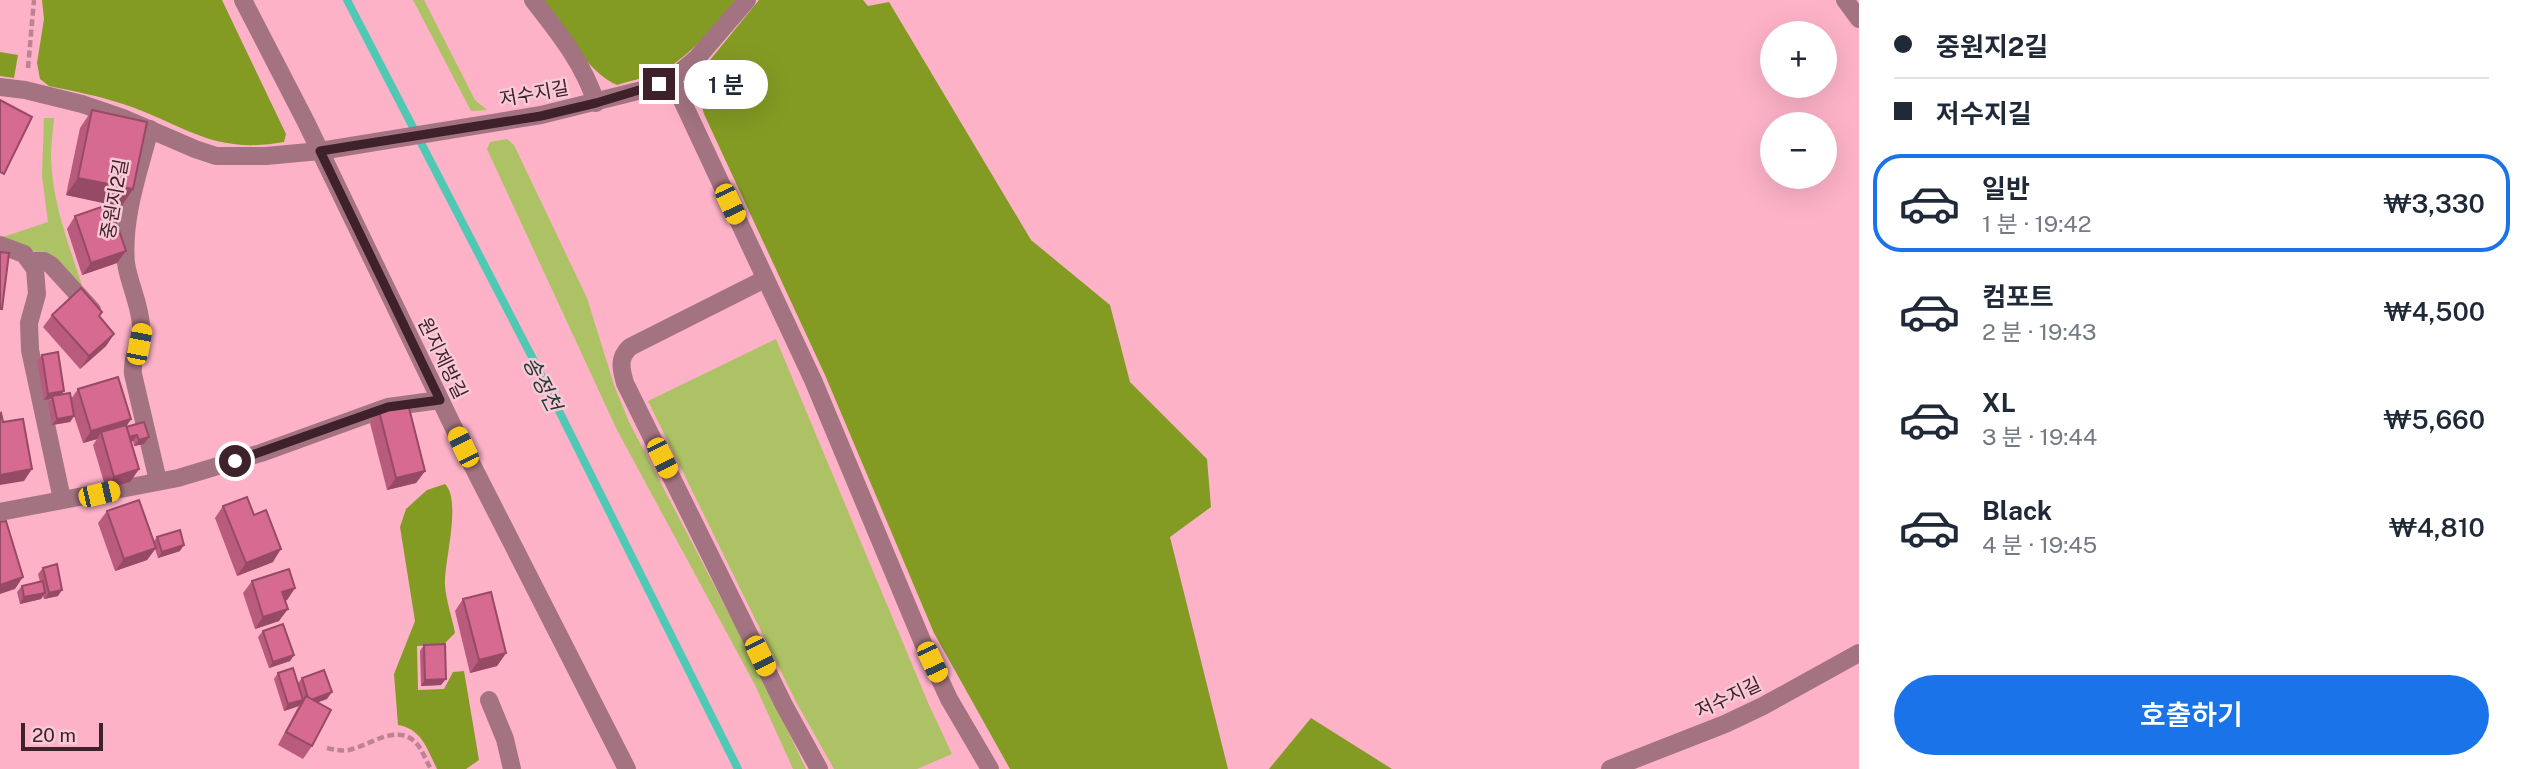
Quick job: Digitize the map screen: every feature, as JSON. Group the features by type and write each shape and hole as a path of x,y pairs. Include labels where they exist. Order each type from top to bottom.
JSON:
{"street":[{"name":"원지제방길","path":"243,0 320,151 440,400 627,769"},
{"name":"저수지길","path":"533,0 569,48 584,73 596,103"},
{"name":"저수지길","path":"320,151 541,116 646,89 672,79 697,58 747,0"},
{"path":"1845,0 1859,19"},
{"path":"672,79 813,380 923,643 949,699 989,769"},
{"path":"0,86 82,104 216,156 266,156 320,151"},
{"name":"중원지2길","path":"150,129 131,206 126,261 142,330 132,364 133,374 158,481"},
{"path":"0,245 15,249 30,261 37,281 29,323 30,351 62,499"},
{"path":"30,261 44,261 51,265 104,323"},
{"path":"765,278 629,346 621,358 621,366 625,383 637,408 784,705 819,769"},
{"path":"0,512 209,470 388,407 440,400"},
{"name":"저수지길","path":"1610,769 1763,706 1859,653"},
{"path":"489,700 505,739 512,769"}],"path":[{"path":"25,90 34,0"},
{"path":"327,748 340,751 352,749 392,734 400,734 410,738 418,746 431,769"}],"green space":[{"path":"42,0 222,0 286,134 284,142 259,145 218,141 123,104 49,86 40,79 37,63 44,19"},
{"path":"413,0 424,0 475,100 487,110 471,111"},
{"path":"542,0 737,0 714,28 673,65 654,75 617,85 585,60"},
{"path":"759,0 863,0 868,6 889,2 1031,240 1110,305 1130,382 1207,459 1211,507 1170,537 1228,769 1010,769 934,633 825,375 704,114 698,92 701,71"},
{"path":"0,52 18,55 14,78 0,76"},
{"path":"44,118 54,118 51,157 54,190 82,285 77,284 49,257 0,238 48,222 42,176"},
{"path":"507,139 514,145 587,298 614,385 629,422 763,679 806,769 793,769 755,685 617,430 487,149 490,142"},
{"path":"776,339 952,754 917,769 834,769 795,700 648,401"},
{"path":"445,484 450,492 452,517 445,585 455,633 443,645 417,646 418,690 444,689 453,672 464,671 479,760 466,769 437,769 418,735 398,725 394,674 415,621 400,527 406,509 427,490"},
{"path":"1311,718 1392,769 1269,769"}],"building":[{"path":"0,100 32,117 4,174 0,172"},
{"path":"92,110 147,122 133,189 78,178"},
{"path":"110,204 126,251 91,263 75,216"},
{"path":"0,252 9,253 2,309 0,309"},
{"path":"81,288 102,312 99,316 114,334 89,356 52,315"},
{"path":"58,352 64,391 48,394 42,355"},
{"path":"118,377 131,419 91,431 78,389"},
{"path":"70,393 74,416 57,419 52,396"},
{"path":"408,404 425,471 396,478 379,411"},
{"path":"1,413 3,422 23,419 32,469 0,475"},
{"path":"144,422 149,437 139,440 137,435 129,437 126,427"},
{"path":"126,425 139,469 114,477 101,432"},
{"path":"247,497 254,515 266,510 281,549 246,563 223,506"},
{"path":"139,500 156,548 124,559 107,511"},
{"path":"6,521 23,577 0,585 0,522"},
{"path":"180,530 184,545 162,552 157,537"},
{"path":"57,564 62,590 49,593 43,568"},
{"path":"289,569 295,588 282,592 288,609 263,617 252,581"},
{"path":"43,581 45,593 24,597 22,586"},
{"path":"491,592 506,653 479,660 463,599"},
{"path":"283,624 294,655 273,662 263,631"},
{"path":"445,644 446,679 425,680 424,645"},
{"path":"293,668 303,700 288,704 278,673"},
{"path":"324,670 332,692 311,700 302,678"},
{"path":"306,696 331,710 312,746 286,732"}],"waterway":[{"name":"송정천","path":"347,0 532,357 738,769"}],"route":[{"path":"235,461 388,407 440,400 320,151 541,116 659,84"}]}
